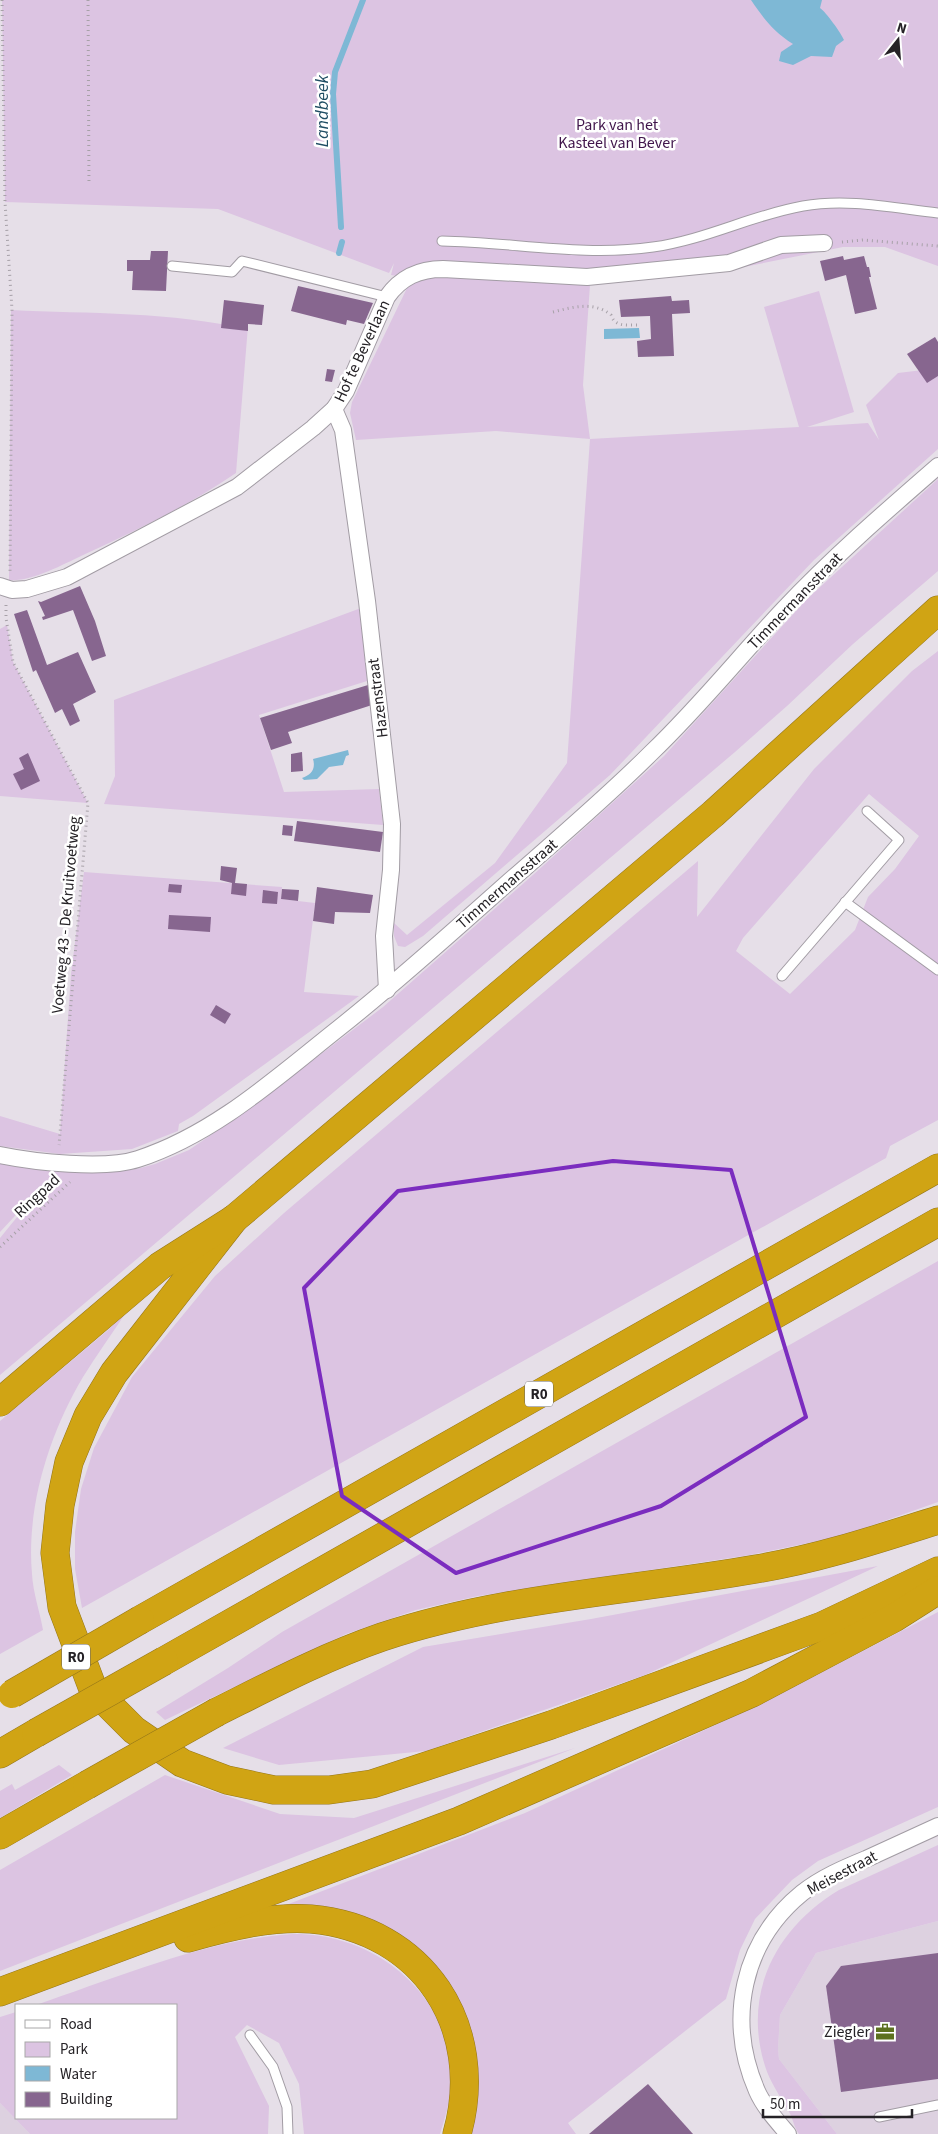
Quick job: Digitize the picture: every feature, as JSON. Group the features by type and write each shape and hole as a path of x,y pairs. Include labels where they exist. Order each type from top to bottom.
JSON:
{"highway":[{"path":"0,1402 160,1266 234,1219 713,814 938,610"},
{"name":"R0","path":"6,1697 938,1168"},
{"path":"234,1219 114,1372 88,1416 69,1462 60,1506 55,1553 62,1607 93,1688 134,1730 182,1762 227,1780 274,1790 329,1790 372,1784 551,1725 822,1626 937,1575"},
{"path":"0,1754 938,1222"},
{"path":"0,1835 217,1712 305,1667 382,1637 451,1618 526,1602 757,1569 849,1549 938,1520"},
{"path":"9,1988 459,1821 752,1693 894,1618 937,1575"},
{"path":"9,1988 201,1934 254,1923 282,1919 311,1919 338,1923 366,1932 388,1942 410,1958 435,1986 448,2008 457,2032 465,2068 465,2094 457,2134"}],"street":[{"name":"Hof te Beverlaan","path":"2,590 26,589 67,577 237,487 313,428 334,409 346,391 387,296 394,287 411,275 432,269 587,277 729,264 781,245 824,244"},
{"name":"Hazenstraat","path":"334,409 343,430 367,601 388,785 392,851 384,936 387,990"},
{"name":"Timmermansstraat","path":"0,1155 57,1162 118,1163 135,1160 180,1144 226,1115 387,990 576,823 652,752 709,694 782,611 823,569 938,466"},
{"name":"Meisestraat","path":"788,2134 771,2114 758,2093 742,2043 741,2028 744,1993 751,1963 762,1940 789,1905 820,1882 938,1826"}],"lane":[{"path":"442,241 485,241 546,249 595,251 653,248 694,239 802,206 842,202 875,204 938,214"},
{"path":"172,266 232,272 242,261 387,296"},
{"path":"782,976 899,840 867,811"},
{"path":"845,902 938,970"},
{"path":"250,2035 273,2067 287,2107 288,2134"},
{"path":"879,2117 938,2105"}],"path":[{"name":"Voetweg 43 - De Kruitvoetweg","path":"2,0 5,202 12,310 10,580 2,590 13,662 88,803 57,1162"},
{"path":"88,0 89,185"},
{"path":"824,244 863,240 938,246"},
{"path":"553,312 567,308 597,306 611,315 616,323 637,325"},
{"name":"Ringpad","path":"0,1247 91,1163"}],"highlighted area":[{"path":"613,1161 731,1170 806,1417 661,1506 456,1573 342,1496 304,1288 398,1191"}],"shaded area":[{"path":"938,1921 938,2134 837,2134 779,2059 780,2015 816,1953"},
{"path":"0,2103 30,2134 0,2134"}],"green space":[{"name":"Park van het Kasteel van Bever","path":"2,0 938,0 938,266 885,247 843,247 744,267 655,278 502,281 590,285 583,385 590,439 496,431 356,440 350,413 352,402 408,286 416,279 391,275 394,263 389,273 218,209 5,202"},
{"path":"819,291 854,412 807,427 868,423 879,440 866,405 898,373 923,370 938,356 938,449 814,560 610,775 423,936 405,947 398,946 394,936 394,923 407,935 495,863 567,763 590,439 799,427 764,307"},
{"path":"11,310 160,316 190,319 248,330 236,473 161,518 65,564 36,576 9,580"},
{"path":"938,479 938,571 853,644 735,752 0,1375 0,1238 40,1189 0,1232 0,1163 96,1172 137,1169 189,1150 246,1111 383,1007 664,756 806,600"},
{"path":"361,608 367,681 259,715 284,792 379,789 383,825 104,804 115,776 114,700"},
{"path":"7,625 13,662 88,803 0,796 0,629"},
{"path":"938,651 938,1120 890,1146 886,1158 82,1608 75,1569 75,1532 81,1489 94,1448 132,1377 215,1276 284,1213 698,861 697,917 814,769 912,671","holes":["869,794 919,836 895,869 868,897 855,930 790,994 736,951 743,938"]},
{"path":"84,872 282,887 281,899 315,903 304,992 359,996 193,1116 179,1124 178,1131 132,1149 60,1154 0,1146 0,1116 60,1134 71,974"},
{"path":"938,1261 938,1502 842,1536 750,1555 478,1596 416,1610 346,1634 165,1720 156,1712 282,1632"},
{"path":"125,1314 88,1369 71,1399 50,1447 42,1472 33,1523 31,1549 35,1595 43,1630 0,1654 0,1421"},
{"path":"878,1566 645,1675 426,1751 279,1765 223,1748 423,1647 591,1619"},
{"path":"938,1612 938,1807 818,1861 792,1880 755,1919 740,1950 726,1999 568,2123 576,2134 469,2134 473,2120 478,2083 476,2050 464,2012 446,1978 423,1953 318,1908 286,1905 525,1813 761,1704"},
{"path":"575,1748 0,1971 0,1870 165,1775 280,1814 354,1818"},
{"path":"59,1765 72,1775 0,1818 0,1791 12,1784 15,1790"},
{"path":"938,1845 938,1921 816,1953 780,2015 779,2059 837,2134 799,2134 790,2113 767,2072 759,2039 758,2013 762,1988 770,1965 782,1943 798,1923 817,1905 839,1890"},
{"path":"293,1934 324,1937 354,1945 381,1958 405,1976 425,1998 440,2024 449,2053 451,2085 447,2110 440,2134 304,2134 299,2084 279,2043 247,2025 235,2037 269,2106 268,2134 30,2134 15,2119 178,2119 178,2004 39,2004 163,1961 228,1943"},
{"path":"15,2012 15,2118 0,2103 0,2017"}],"water":[{"path":"751,0 822,0 820,8 844,40 836,46 832,57 811,56 793,65 779,61 781,52 793,44 769,24"},
{"path":"639,328 640,338 604,339 604,329"},
{"path":"348,750 349,755 346,756 343,765 329,767 317,779 304,780 302,778 312,771 314,766 313,759"}],"building":[{"path":"151,251 168,251 166,291 132,290 133,271 127,271 127,260 150,260"},
{"path":"843,256 844,260 864,256 867,267 869,267 871,277 869,277 877,309 855,314 846,275 825,281 820,261"},
{"path":"298,286 373,303 364,324 347,320 346,325 291,311"},
{"path":"671,296 672,301 689,300 690,313 672,314 674,356 638,357 637,341 651,339 650,316 621,317 619,300"},
{"path":"224,300 264,305 262,325 248,324 248,331 221,328"},
{"path":"935,337 938,342 938,376 927,383 907,354"},
{"path":"327,369 335,370 332,382 325,381"},
{"path":"80,586 95,621 106,656 92,661 73,610 43,620 42,617 45,616 38,601 41,602"},
{"path":"27,610 47,665 78,652 96,692 73,704 80,721 70,726 62,709 55,713 36,670 33,672 14,614"},
{"path":"368,685 372,705 288,732 292,743 271,750 260,718"},
{"path":"302,752 303,771 291,772 291,754"},
{"path":"28,753 40,781 21,790 13,774 24,769 19,758"},
{"path":"297,821 383,832 380,852 294,841"},
{"path":"283,825 293,826 292,836 282,835"},
{"path":"221,866 237,868 235,883 247,884 246,896 231,894 232,883 220,880"},
{"path":"169,884 182,885 181,893 168,892"},
{"path":"317,887 373,895 370,913 335,912 334,924 313,921"},
{"path":"282,889 299,890 298,901 281,899"},
{"path":"263,890 278,892 277,904 262,903"},
{"path":"169,915 211,917 210,932 168,929"},
{"path":"216,1005 231,1014 225,1024 210,1015"},
{"name":"Ziegler","path":"938,1953 938,2079 841,2092 826,1986 841,1966"},
{"path":"648,2084 693,2134 589,2134"}],"waterway":[{"name":"Landbeek","path":"341,227 333,94 335,72 363,0"},
{"path":"339,253 342,242"}],"place":[{"name":"Ziegler","path":"885,2032"}]}
